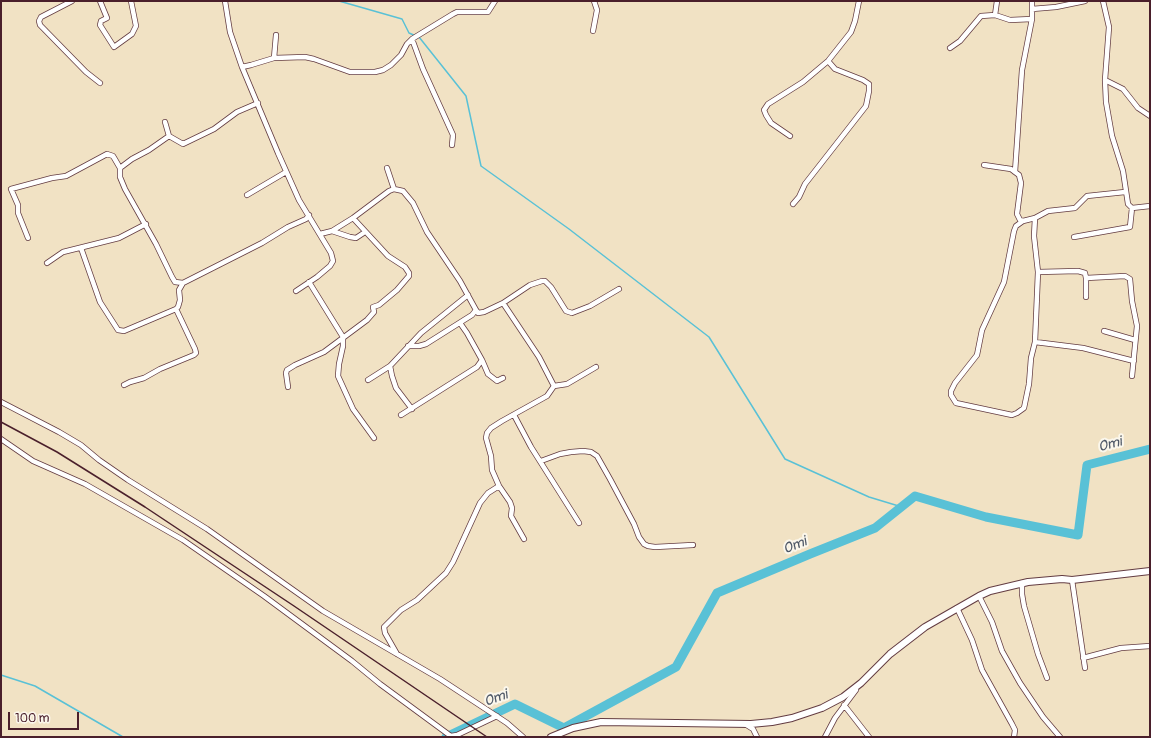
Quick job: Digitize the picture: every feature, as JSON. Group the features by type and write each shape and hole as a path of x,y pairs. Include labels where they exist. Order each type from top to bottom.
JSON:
{"main road":[{"path":"551,737 582,725 610,721 744,724 772,722 803,715 833,702 861,683 890,654 925,627 979,596 1002,587 1022,584 1150,571"}],"street":[{"path":"72,1 42,17 39,21 40,25 86,72 100,83"},
{"path":"100,1 107,18 101,21 100,25 114,46 132,34 136,26 131,1"},
{"path":"225,1 230,32 242,67 286,172 300,200 331,253 333,261 322,273 296,291"},
{"path":"242,67 274,58 305,57 350,72 375,72 383,70 391,65 401,55 407,44 412,39 457,12 488,12 496,1"},
{"path":"593,31 597,10 594,1"},
{"path":"790,136 771,123 764,110 768,104 803,82 828,61 851,32 855,22 859,1"},
{"path":"995,15 997,1"},
{"path":"1015,172 1022,70 1032,20 1032,1"},
{"path":"1032,9 1056,7 1085,1"},
{"path":"1074,237 1130,227 1132,208 1128,204 1123,171 1109,124 1105,80 1109,27 1103,1"},
{"path":"950,48 960,41 981,16 995,15 1010,20 1032,20"},
{"path":"274,58 276,35"},
{"path":"412,39 423,69 454,135 452,145"},
{"path":"792,204 799,197 805,184 866,106 869,84 863,80 835,69 828,61"},
{"path":"1105,80 1123,89 1138,108 1150,116"},
{"path":"165,122 169,136 183,144 214,129 237,112 258,103"},
{"path":"120,168 169,136"},
{"path":"28,238 18,213 18,205 11,189 52,178 66,176 107,154 114,156 120,168 120,177 125,189 146,224 172,277 178,283 183,283"},
{"path":"984,165 1011,169 1019,176 1020,183 1017,214 1020,220 1023,221"},
{"path":"387,168 394,189"},
{"path":"247,195 286,172"},
{"path":"320,234 332,231 380,197 394,189 403,191 408,196 428,232 478,313 484,312 503,303 530,285 542,281 545,281 551,287 566,311 572,313 595,304 619,289"},
{"path":"1035,218 1034,236 1038,272 1035,342 1031,358 1029,384 1024,408 1012,415 956,403 953,400 951,391 955,383 977,355 982,330 1004,282 1014,231 1019,223 1035,218 1048,211 1075,208 1087,196 1126,192"},
{"path":"1132,208 1150,206"},
{"path":"81,248 98,296 118,330 124,331 176,309 180,300 179,290 183,283 262,243 288,227 306,219 309,215"},
{"path":"288,387 286,373 290,368 324,352 367,320 374,312 373,307 379,305 397,290 409,276 409,273 404,267 388,256 352,218"},
{"path":"47,263 62,252 119,238 146,224"},
{"path":"332,231 356,238 365,232"},
{"path":"1038,272 1078,271 1084,273 1086,278 1086,297"},
{"path":"1086,278 1125,276 1130,279 1136,326 1132,376"},
{"path":"308,282 343,337 338,376 353,409 374,438"},
{"path":"368,380 390,366 421,333 468,295"},
{"path":"503,303 538,357 554,386"},
{"path":"124,385 144,378 196,353 176,309"},
{"path":"408,346 419,346 426,344 472,315 476,310"},
{"path":"460,323 482,360 488,374 497,381 503,378"},
{"path":"1104,331 1135,340"},
{"path":"1035,342 1083,348 1134,361"},
{"path":"401,415 477,367 482,360"},
{"path":"390,366 396,388 412,409"},
{"path":"524,539 511,516 512,508 510,502 499,486 492,470 491,456 487,445 487,433 491,428 502,421 547,396 554,386 567,384 596,367"},
{"path":"1,402 81,445 99,460 128,480 207,529 323,611 440,679 497,716 523,737"},
{"path":"514,415 540,461 579,523"},
{"path":"1,439 33,461 85,484 183,540 264,596 451,736 458,735 497,716"},
{"path":"540,461 570,452 583,450 591,452 597,456 644,544 655,547 693,545"},
{"path":"397,655 384,627 401,610 417,600 446,572 453,562 480,503 488,493 499,486"},
{"path":"1072,580 1085,668"},
{"path":"1022,584 1024,606 1038,654 1047,678"},
{"path":"979,596 992,622 1002,651 1043,716 1060,737"},
{"path":"957,608 972,640 982,670 1015,730 1014,737"},
{"path":"1083,658 1120,648 1150,646"},
{"path":"825,737 835,718 861,683"},
{"path":"844,705 869,737"},
{"path":"744,724 753,729 758,737"}],"waterway":[{"path":"339,1 402,19 409,33 416,36"},
{"path":"419,37 466,96 481,166 569,229 709,337 785,459 869,497 902,507"},
{"name":"Omi","path":"446,737 515,704 564,728 676,667 717,593 875,528 915,496 986,517 1078,535 1087,465 1150,449"},
{"path":"1,675 35,686 123,737"}],"railway":[{"path":"1,422 57,452 145,507 487,737"}]}
